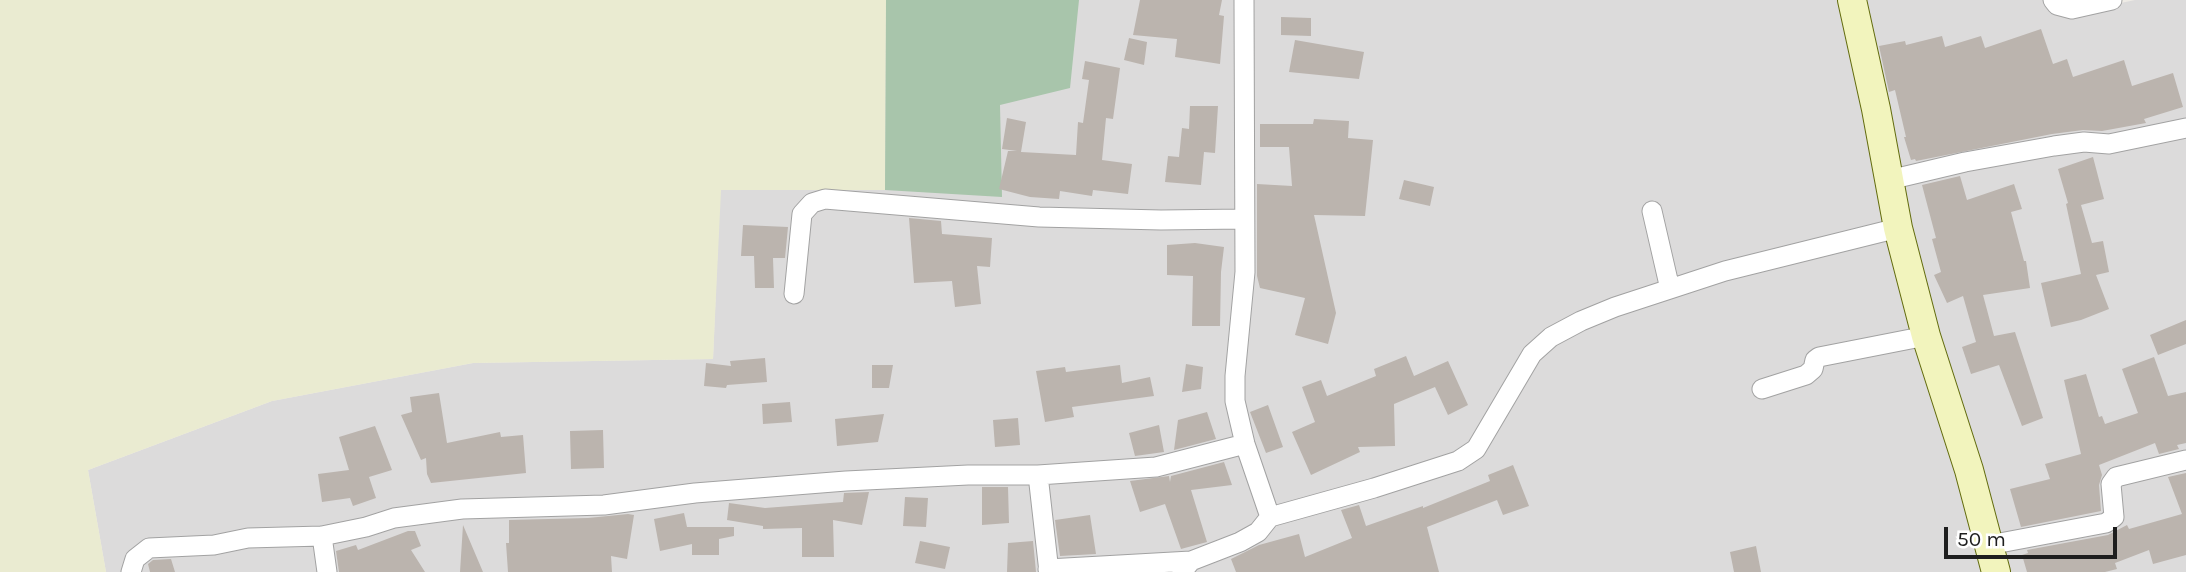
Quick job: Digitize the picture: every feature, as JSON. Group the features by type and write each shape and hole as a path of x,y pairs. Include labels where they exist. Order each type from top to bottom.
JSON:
{"street":[{"path":"1244,0 1245,272 1235,401 1245,444 1270,517"},
{"path":"1852,0 1898,228 1926,336 1969,470 1996,572"},
{"path":"2053,0 2057,5 2072,9 2112,0"},
{"path":"1889,180 1965,162 2054,146 2084,142 2109,144 2186,128"},
{"path":"794,294 802,214 812,203 825,200 1039,217 1244,219"},
{"path":"1652,211 1670,289"},
{"path":"1038,475 1048,570 1186,567 1258,532 1270,517 1458,461 1476,449 1532,354 1551,337 1615,307 1725,271 1898,228"},
{"path":"1762,389 1806,375 1813,369 1815,359 1819,357 1926,336"},
{"path":"131,572 135,559 149,548 214,545 248,538 322,536 394,518 462,509 604,505 695,493 846,481 968,475 1038,475 1156,467 1245,444"},
{"path":"1989,545 2106,523 2114,517 2111,484 2116,477 2186,460"},
{"path":"322,536 327,572"}],"shaded area":[{"path":"886,0 2071,0 2074,13 2135,0 2186,0 2186,572 106,572 88,470 272,401 473,363 713,359 720,190 885,190"}],"green space":[{"path":"0,0 886,0 885,190 721,190 713,359 473,363 272,401 88,470 106,572 0,572"},
{"path":"886,0 1079,0 1070,88 1000,105 1002,197 885,190"}],"building":[{"path":"1140,0 1222,0 1219,15 1224,16 1220,64 1175,57 1177,39 1133,35"},
{"path":"1281,17 1311,18 1311,36 1281,35"},
{"path":"2041,29 2053,64 2067,59 2073,77 2124,60 2132,86 2173,73 2183,107 2144,119 2146,123 2102,131 2083,130 2052,134 1911,160 1895,90 1889,92 1879,46 1905,41 1906,45 1942,36 1945,47 1981,36 1985,48"},
{"path":"1129,38 1147,42 1144,65 1124,60"},
{"path":"1295,40 1364,52 1359,79 1289,72"},
{"path":"1085,61 1120,68 1113,119 1106,118 1102,160 1132,164 1128,194 1093,190 1092,196 1060,191 1059,199 1030,197 999,189 1008,151 1017,151 1002,149 1007,118 1026,122 1021,152 1076,155 1078,122 1083,123 1089,80 1082,79"},
{"path":"1190,106 1218,106 1215,153 1204,152 1201,185 1165,182 1168,156 1179,157 1182,128 1189,129"},
{"path":"1314,119 1349,121 1348,138 1373,140 1365,216 1314,215 1336,313 1328,344 1295,335 1305,298 1260,288 1257,276 1257,184 1292,186 1289,147 1260,147 1260,124 1313,124"},
{"path":"2093,157 2104,199 2081,205 2092,243 2103,241 2109,272 2096,275 2109,309 2081,320 2051,327 2041,283 2081,274 2066,204 2068,203 2058,169"},
{"path":"1960,176 1967,200 2014,184 2022,209 2011,212 2026,261 2030,288 1983,295 1994,336 2015,332 2043,418 2022,426 1999,365 1971,374 1962,347 1976,342 1963,296 1947,303 1934,275 1941,272 1932,239 1936,238 1922,185"},
{"path":"1404,180 1434,187 1430,206 1399,199"},
{"path":"909,218 941,221 942,234 992,238 990,267 977,266 981,304 955,307 952,281 914,283"},
{"path":"743,225 788,227 785,258 773,258 774,288 755,288 754,256 741,256"},
{"path":"1195,243 1224,247 1220,326 1192,326 1193,276 1167,275 1167,245"},
{"path":"2186,320 2186,344 2158,355 2150,335"},
{"path":"1406,356 1414,376 1448,361 1468,405 1448,415 1435,387 1394,404 1395,446 1358,447 1360,452 1311,475 1292,432 1315,422 1302,387 1321,380 1327,396 1376,376 1374,369"},
{"path":"2154,357 2168,396 2186,392 2186,443 2177,445 2179,449 2159,454 2155,443 2099,465 2102,475 2099,485 2101,511 2021,527 2010,489 2050,479 2045,464 2081,454 2064,380 2086,374 2099,417 2102,416 2105,424 2138,413 2122,369"},
{"path":"765,358 767,382 727,385 726,388 704,386 706,363 731,366 730,361"},
{"path":"1186,364 1203,367 1201,389 1182,392"},
{"path":"872,365 893,365 889,388 872,388"},
{"path":"1120,365 1122,383 1150,377 1154,396 1072,407 1074,417 1045,422 1036,371 1065,367 1066,372"},
{"path":"439,393 447,443 500,432 501,437 523,435 526,473 431,483 427,474 426,458 421,460 401,415 412,412 410,397"},
{"path":"790,402 792,422 763,424 762,404"},
{"path":"1268,405 1283,447 1266,453 1250,412"},
{"path":"1207,412 1216,439 1174,450 1178,420"},
{"path":"884,414 878,442 837,446 835,419"},
{"path":"1018,418 1020,445 995,447 993,420"},
{"path":"1159,425 1164,452 1135,456 1129,433"},
{"path":"375,426 392,470 369,477 376,498 353,506 350,498 322,502 318,474 349,470 339,437"},
{"path":"603,430 604,468 571,469 570,431"},
{"path":"1224,462 1232,485 1191,490 1207,542 1181,549 1165,504 1140,512 1130,481 1169,476 1170,482 1171,476"},
{"path":"1513,465 1529,506 1503,515 1497,500 1427,527 1439,572 1236,572 1231,559 1259,545 1299,534 1305,557 1352,538 1341,510 1359,505 1366,526 1423,508 1490,481 1488,475"},
{"path":"2186,473 2186,555 2153,564 2149,550 2115,563 2117,569 2105,572 2027,572 2022,555 2028,553 2027,550 2108,535 2127,525 2129,529 2182,514 2168,477"},
{"path":"982,487 1008,487 1009,523 982,525"},
{"path":"869,492 862,525 833,520 834,557 802,557 802,528 763,529 763,526 727,520 729,503 765,508 843,502 844,493"},
{"path":"905,497 928,498 926,527 903,526"},
{"path":"684,513 687,527 734,527 734,536 719,539 719,555 692,555 692,544 660,551 654,519"},
{"path":"634,515 627,559 611,556 612,572 508,572 506,543 509,543 509,520"},
{"path":"1090,515 1096,554 1060,556 1055,520"},
{"path":"463,525 483,572 460,572"},
{"path":"408,531 415,531 421,546 411,550 425,572 339,572 336,551 356,545 358,550"},
{"path":"920,541 950,547 945,569 915,563"},
{"path":"1033,541 1036,572 1007,572 1008,543"},
{"path":"1756,546 1761,572 1734,572 1730,552"},
{"path":"171,559 175,572 150,572 148,564 153,560"}]}
